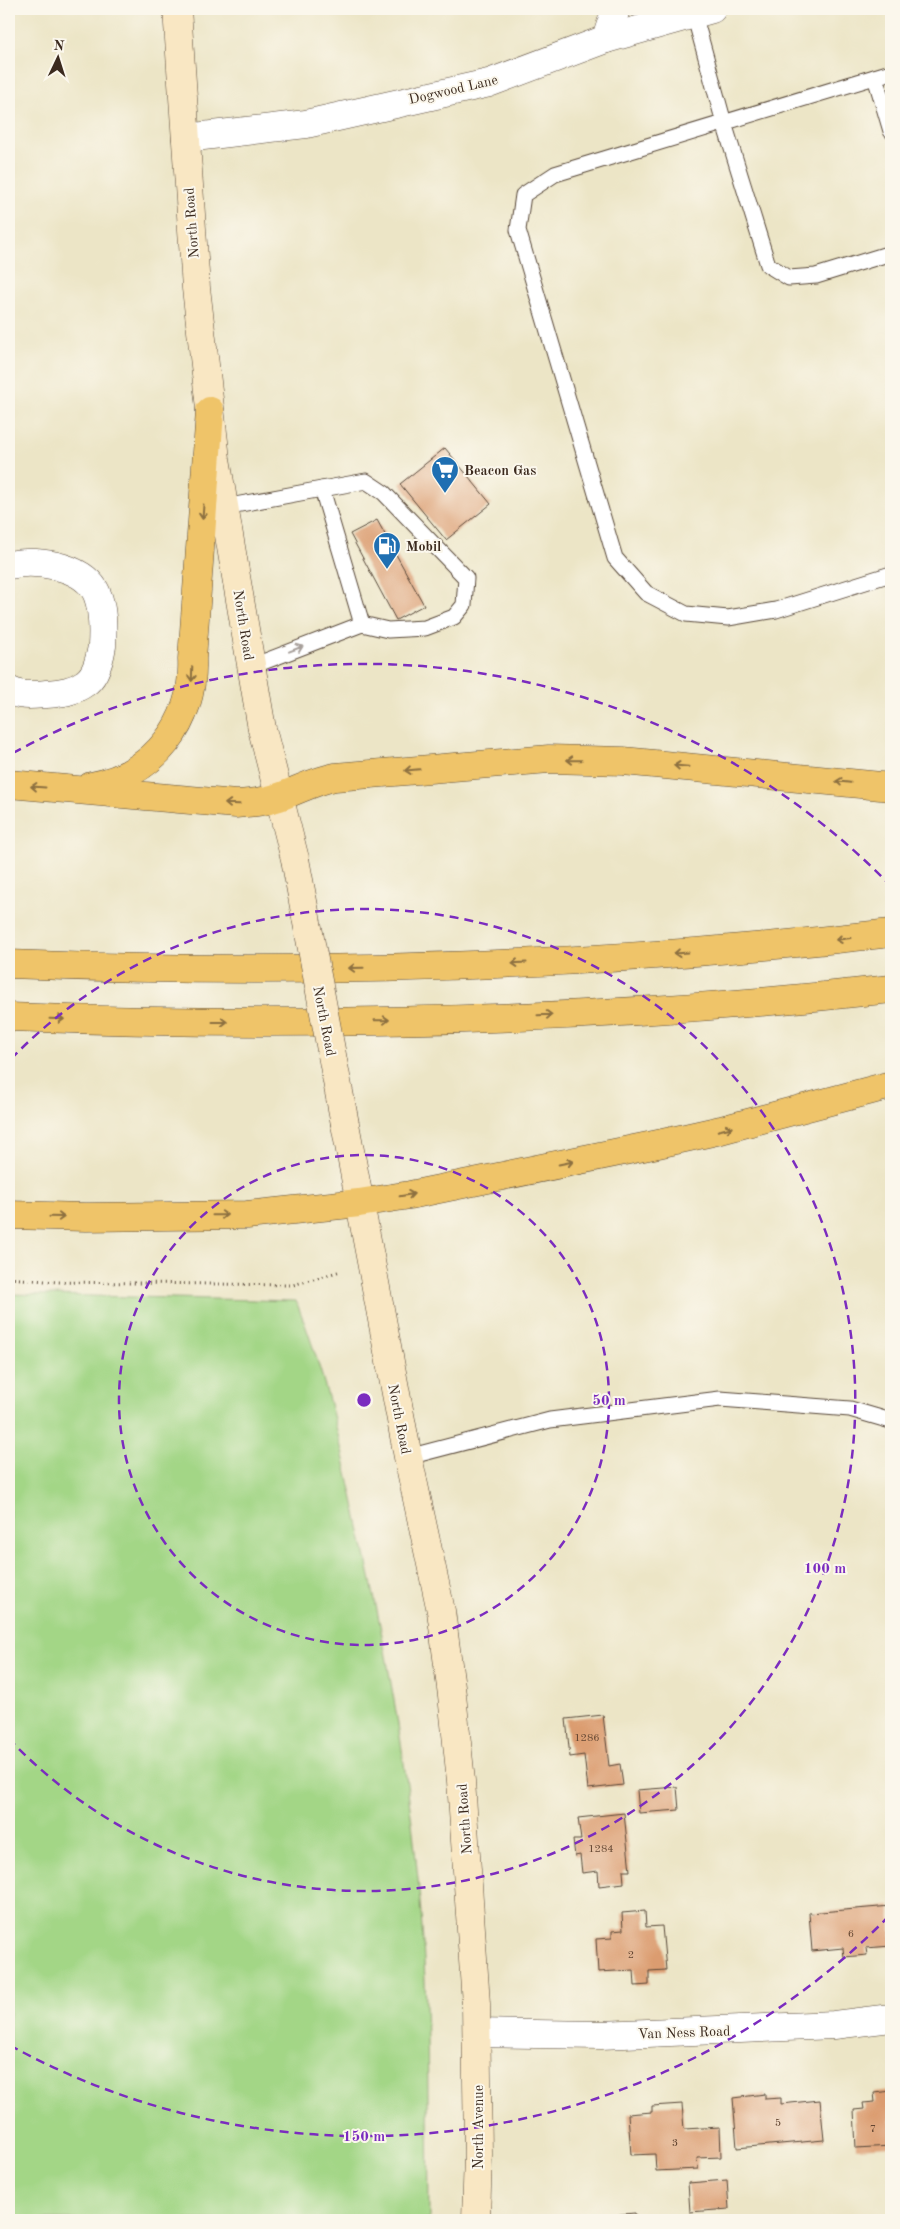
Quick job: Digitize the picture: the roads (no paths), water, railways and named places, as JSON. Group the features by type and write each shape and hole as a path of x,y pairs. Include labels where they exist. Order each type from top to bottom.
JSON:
{"highway":[{"path":"68,789 111,782 138,769 164,745 185,711 193,676 192,659 210,411"},
{"path":"9,784 236,804 265,802 306,784 335,777 550,759 623,760 891,787"},
{"path":"9,964 195,970 457,966 706,951 891,933"},
{"path":"9,1017 190,1022 478,1018 660,1009 817,998 891,989"},
{"path":"9,1215 86,1217 247,1215 359,1203 410,1195 658,1144 721,1130 891,1085"}],"main road":[{"name":"North Road","path":"177,9 196,288 210,411 224,507 262,729 295,859 370,1263 408,1457 441,1611 451,1686 462,1799 477,2033"},
{"name":"North Avenue","path":"476,2220 478,2154 477,2033"}],"street":[{"path":"606,39 616,9"},
{"name":"Dogwood Lane","path":"186,138 306,124 489,83 606,39 703,11"},
{"path":"9,565 20,562 48,564 76,572 95,590 104,626 100,660 87,683 66,693 29,696 15,694 9,690"},
{"name":"Van Ness Road","path":"477,2033 602,2035 834,2026 891,2018"}],"lane":[{"path":"703,11 724,122 768,265 789,278 816,276 891,253"},
{"path":"891,72 555,174 523,195 518,230 615,558 646,593 686,614 728,618 776,610 891,574"},
{"path":"876,77 891,131"},
{"path":"224,507 366,481 384,492 466,578 464,605 454,617 425,628 388,630 362,624 250,667"},
{"path":"322,489 362,624"},
{"path":"408,1457 550,1420 720,1399 850,1409 891,1420"}],"place":[{"name":"Beacon Gas","path":"445,494"},
{"name":"Mobil","path":"387,570"}]}
